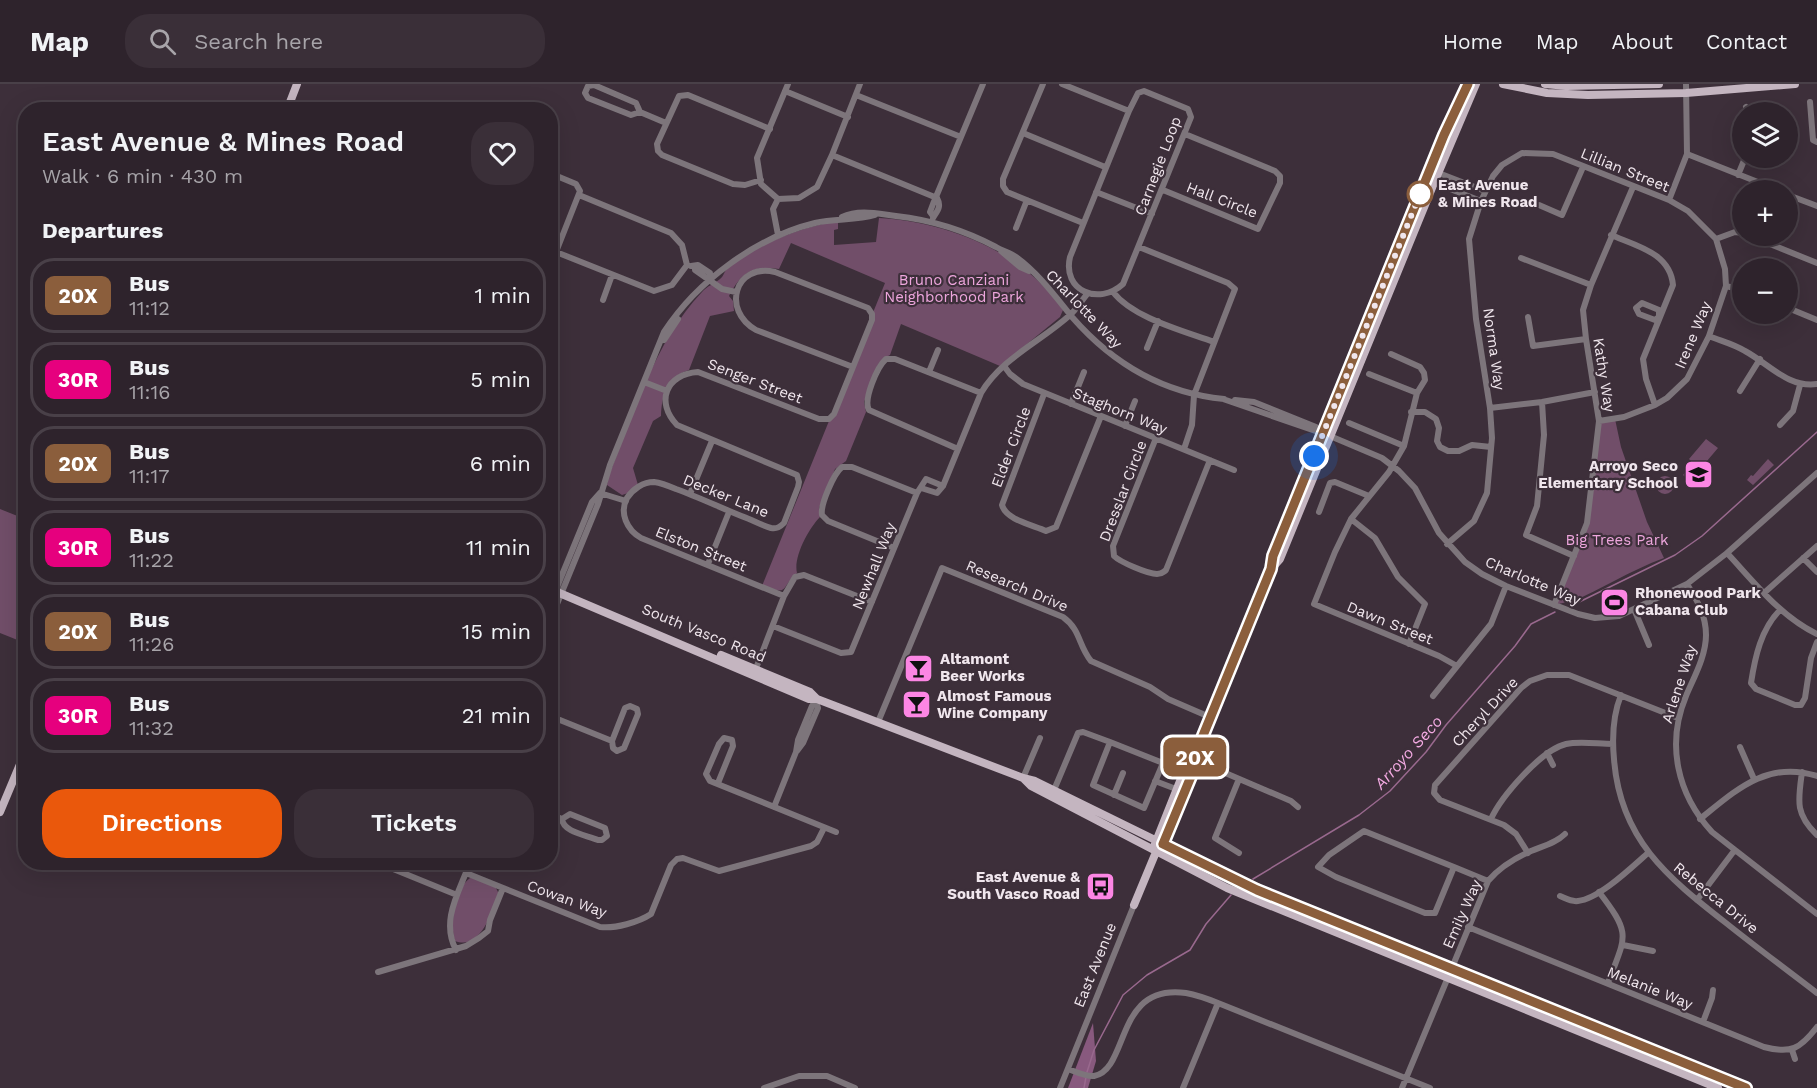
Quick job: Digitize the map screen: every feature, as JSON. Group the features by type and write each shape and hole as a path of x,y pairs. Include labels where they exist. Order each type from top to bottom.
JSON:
{"main road":[{"path":"290,102 297,84"},
{"name":"East Avenue","path":"1134,905 1156,852 1176,789 1184,771 1192,763 1271,569 1280,558 1326,435 1468,84"},
{"name":"East Avenue","path":"1434,171 1476,84"},
{"path":"1503,84 1590,94 1795,84"},
{"path":"1544,88 1582,91 1588,85 1659,84"},
{"name":"South Vasco Road","path":"558,592 598,610 755,671 809,699 878,722 1035,781 1257,890 1747,1088"},
{"name":"East Avenue","path":"1159,843 1192,774 1192,763"},
{"path":"0,812 18,769"},
{"name":"South Vasco Road","path":"1023,778 1031,786 1227,888 1718,1088"}],"street":[{"path":"788,84 757,159 761,184 778,199 800,198 817,187 860,84"},
{"path":"933,219 930,212 983,84"},
{"path":"1043,84 1003,179 1003,186 1007,192 1083,223"},
{"path":"1062,84 1129,111"},
{"path":"640,112 631,116 588,98 585,93 588,86 594,85 636,103 640,112 666,123"},
{"path":"1669,200 1687,154 1686,88"},
{"path":"785,91 848,117"},
{"name":"Carnegie Loop","path":"1088,293 1073,281 1069,263 1129,111 1138,93 1150,92 1190,111 1191,117 1123,284 1113,292"},
{"path":"760,180 745,185 733,184 662,155 658,151 657,144 679,96 688,95 770,129"},
{"path":"856,95 962,137"},
{"path":"1810,102 1813,140 1817,142"},
{"path":"1023,134 1105,167"},
{"name":"Hall Circle","path":"1163,190 1258,229 1280,183 1280,176 1275,171 1185,134"},
{"name":"Lillian Street","path":"1514,156 1522,153 1553,154 1669,200 1688,211 1716,238"},
{"path":"1687,154 1751,180"},
{"path":"832,155 937,198"},
{"name":"Norma Way","path":"1447,544 1474,521 1487,493 1491,447 1490,408 1476,319 1469,239 1481,201 1493,176 1514,156"},
{"path":"1539,205 1562,215 1583,167"},
{"path":"1738,175 1741,168"},
{"path":"1434,171 1485,191"},
{"path":"558,176 576,184 579,188 579,195 558,243"},
{"path":"1430,181 1481,201"},
{"name":"Kathy Way","path":"1557,606 1587,522 1599,422 1583,310 1611,236 1633,187"},
{"path":"1096,192 1152,214"},
{"path":"579,195 671,233 682,245 695,270 722,289 736,292"},
{"path":"778,199 773,209 778,236"},
{"path":"1798,199 1817,206"},
{"path":"1016,228 1027,200"},
{"name":"Charlotte Way","path":"558,587 598,504 600,493 664,332 710,280 744,254 778,236 816,222 839,218 875,215 933,219 1017,258 1051,291 1101,347 1132,369 1164,385 1194,395 1254,402 1316,427 1326,435 1370,452 1392,465 1415,488 1447,544 1474,569 1506,586 1587,617 1619,616 1687,584 1727,553 1817,474"},
{"path":"1716,238 1732,233"},
{"path":"1611,236 1655,254 1670,269 1673,285 1643,359 1646,379 1655,405"},
{"name":"Irene Way","path":"1599,422 1624,417 1655,405 1667,398 1687,379 1709,336 1725,286 1725,269 1716,238"},
{"path":"1775,246 1817,263"},
{"path":"1139,247 1228,283 1234,289 1194,395 1192,425 1184,449"},
{"path":"558,253 654,291 672,285 691,266 698,265 710,273 710,280"},
{"path":"1521,258 1592,285"},
{"path":"767,270 868,308 872,314 872,321 853,367 748,326 738,314 736,292 748,276 767,270"},
{"path":"603,300 612,275"},
{"path":"1725,286 1732,288"},
{"path":"894,548 828,521 822,515 821,507 836,472 842,467 852,467 919,490 926,479 943,486 981,393 989,379 1071,315 1088,293 1101,295 1113,292 1128,306 1158,321 1214,342"},
{"path":"1798,312 1817,320"},
{"path":"1528,317 1533,346 1586,339"},
{"path":"1147,348 1158,321"},
{"path":"1709,336 1760,359 1788,380 1800,385 1817,384"},
{"path":"929,372 938,350"},
{"path":"1391,354 1420,367 1425,380 1417,393 1404,446 1351,519 1375,538 1392,569 1425,604 1409,644"},
{"path":"958,449 873,413 867,406 871,387 880,366 886,359 895,359 981,393"},
{"path":"1740,390 1760,359"},
{"name":"Staghorn Way","path":"1004,366 1017,381 1044,394 1234,470"},
{"name":"Senger Street","path":"667,391 678,377 698,372 819,419 829,419 834,414 853,367"},
{"path":"1071,404 1084,372"},
{"path":"1369,374 1417,393"},
{"path":"644,382 667,391"},
{"path":"1780,425 1793,411 1800,385"},
{"name":"Decker Lane","path":"626,501 637,488 645,483 654,482 690,494 771,528 781,526 799,482 793,473 684,429 672,420 666,406 667,391"},
{"path":"1490,408 1542,402 1595,392"},
{"name":"Elder Circle","path":"1044,394 1002,506 1008,515 1046,531 1056,527 1101,416"},
{"path":"1125,426 1135,401"},
{"path":"1542,402 1544,435 1537,506 1526,535 1574,556"},
{"path":"1411,412 1425,412 1436,419 1439,428 1437,441 1440,447 1448,451 1459,451 1472,445 1491,447"},
{"path":"1349,423 1404,446"},
{"name":"Dresslar Circle","path":"1156,438 1113,546 1112,552 1115,558 1127,564 1153,574 1160,574 1166,570 1210,460"},
{"path":"690,494 712,441"},
{"path":"1319,512 1330,483 1335,482 1369,496"},
{"name":"Newhall Way","path":"773,626 841,653 848,653 853,649 919,490"},
{"path":"600,493 626,501"},
{"name":"Elston Street","path":"626,501 624,508 626,522 635,534 784,596"},
{"path":"708,564 729,512"},
{"name":"Dawn Street","path":"1351,519 1314,604 1457,666"},
{"path":"1764,593 1817,546"},
{"path":"1727,553 1780,610 1796,623 1817,634"},
{"path":"1803,558 1817,572"},
{"name":"Research Drive","path":"878,722 942,568 1063,616 1076,628 1085,654 1091,661 1212,718"},
{"path":"755,671 791,581 800,575 872,602"},
{"name":"Arlene Way","path":"1687,584 1702,611 1706,635 1702,656 1678,718 1675,734 1677,764 1684,792 1700,819 1734,850 1817,914"},
{"path":"1433,696 1491,624 1506,586"},
{"path":"1634,609 1649,645"},
{"path":"1780,610 1771,619 1764,634 1751,683 1756,689 1795,705 1802,705 1811,658 1817,642"},
{"name":"Cheryl Drive","path":"1528,853 1521,840 1511,829 1440,800 1434,793 1434,789 1521,688 1530,681 1547,675 1562,674 1678,718"},
{"name":"Rebecca Drive","path":"1621,695 1617,704 1613,744 1616,776 1633,827 1648,853 1696,900 1817,993"},
{"path":"774,807 796,752 798,740 812,706 817,701"},
{"path":"558,719 612,741 615,750 620,751 624,748 638,714 635,706 625,708 612,741"},
{"path":"1054,790 1078,733 1083,732 1110,742 1163,763 1144,808 1093,785 1110,742"},
{"path":"1023,778 1040,738"},
{"path":"718,783 733,747 732,740 721,740 706,774 710,781 836,832"},
{"path":"1491,819 1500,803 1536,762 1547,753 1567,744 1613,744"},
{"path":"1740,747 1754,779"},
{"path":"1547,753 1553,765"},
{"path":"1192,763 1206,771 1222,772 1239,779 1291,801 1298,807"},
{"path":"1700,819 1754,779 1777,772 1802,772 1817,776"},
{"path":"1802,772 1799,808 1802,818 1817,835"},
{"path":"1114,795 1124,773"},
{"path":"1239,779 1215,838 1239,853"},
{"path":"1155,781 1176,789"},
{"path":"558,817 562,819 566,827 587,836 600,840 606,836 607,830 603,827 570,814 562,819"},
{"name":"Cowan Way","path":"466,873 600,927 610,927 645,918 651,914 670,865 677,858 719,871 811,846 817,842 824,828"},
{"path":"1454,867 1437,910 1432,915 1336,877 1318,867 1329,855 1364,831 1454,867 1488,881"},
{"name":"Emily Way","path":"1402,1088 1488,881 1504,866 1559,840 1565,834"},
{"path":"1696,900 1734,850"},
{"path":"1560,896 1569,901 1581,901 1599,892 1648,853"},
{"path":"395,870 457,896"},
{"path":"456,950 448,927 467,870"},
{"path":"378,972 456,950 479,938 488,931 503,888"},
{"path":"1599,892 1617,916 1623,931 1623,945 1608,983"},
{"name":"East Avenue","path":"1060,1088 1134,905"},
{"name":"Melanie Way","path":"1468,927 1764,1047 1778,1051 1792,1050"},
{"path":"1623,945 1653,951"},
{"path":"1703,1022 1713,990"},
{"path":"1068,1069 1089,1076 1101,1074 1107,1069 1132,1016 1139,1008 1158,996 1188,993 1430,1088"},
{"path":"1183,1088 1218,1003"},
{"path":"1795,1059 1792,1050 1804,1042 1817,1027"},
{"path":"764,1088 799,1076 827,1076 855,1088"}],"green space":[{"name":"Bruno Canziani Neighborhood Park","path":"879,218 930,225 982,243 1028,272 1063,310 1060,317 1000,366 901,324 890,355 878,365 864,402 866,412 846,461 835,469 819,508 820,517 803,543 797,559 797,573 783,589 771,589 762,586 885,283 791,243 779,269 762,268 743,276 729,296 733,301 734,311 710,316 689,370 675,377 667,387 661,416 653,421 633,468 638,485 622,495 607,485 608,478 646,380 685,312 704,290 721,278 728,268 752,251 807,228 836,221 838,229 834,230 834,245 876,242"},
{"name":"Big Trees Park","path":"1615,419 1621,447 1647,522 1664,558 1569,603 1554,605 1587,523 1599,421"},
{"path":"1706,439 1718,448 1690,481 1683,475 1693,463 1689,459"},
{"path":"1768,459 1774,465 1753,485 1747,480"},
{"path":"1665,476 1671,479 1674,485 1671,491 1665,494 1659,491 1656,485 1659,479"},
{"path":"0,509 18,516 18,640 0,633"},
{"path":"472,877 495,886 499,894 489,919 479,935 464,943 455,941 453,934 455,906 466,881"}],"shaded area":[{"path":"1093,1023 1096,1061 1088,1088 1068,1088"}],"waterway":[{"path":"1571,606 1675,555 1702,536 1817,432"},
{"name":"Arroyo Seco","path":"1253,879 1359,815 1390,791 1426,752 1531,624 1555,612"},
{"name":"Arroyo Seco","path":"1087,1072 1094,1050 1123,995 1147,975 1190,950 1206,924 1231,895"},
{"name":"Arroyo Seco","path":"1084,1088 1086,1077"}],"bus line":[{"name":"20X","path":"1468,84 1444,135 1273,556 1271,569 1191,765 1192,774 1163,844 1257,890 1746,1088"}],"place":[{"name":"East Avenue & Mines Road","path":"1420,194"},
{"name":"Arroyo Seco Elementary School","path":"1699,475"},
{"name":"Rhonewood Park Cabana Club","path":"1614,602"},
{"name":"Altamont Beer Works","path":"919,668"},
{"name":"Almost Famous Wine Company","path":"916,705"},
{"name":"East Avenue & South Vasco Road","path":"1101,886"}],"route":[{"path":"1314,456 1420,194"}]}
